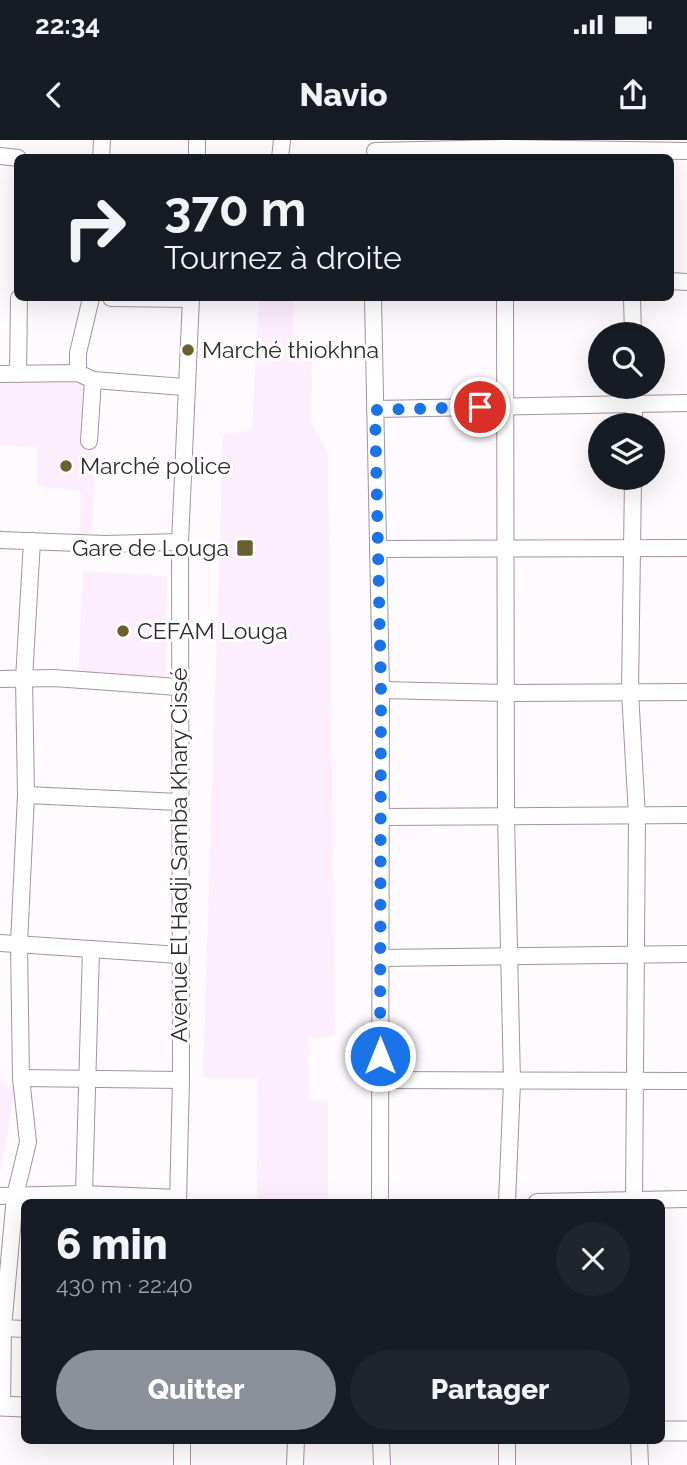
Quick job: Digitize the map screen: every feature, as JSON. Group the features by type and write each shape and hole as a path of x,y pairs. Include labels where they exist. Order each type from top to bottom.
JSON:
{"main road":[{"path":"1,1406 21,1407"},
{"path":"665,1431 687,1431"}],"street":[{"path":"375,150 687,152"},
{"path":"18,374 19,301"},
{"path":"89,441 85,377 78,353 90,301"},
{"name":"Avenue El Hadji Samba Khary Cissé","path":"178,1199 181,1080 178,687 180,542 184,387 191,301"},
{"path":"373,301 381,690 380,1199"},
{"path":"505,301 506,817 512,1082 507,1199"},
{"path":"632,301 633,322"},
{"path":"0,374 85,377 184,387"},
{"path":"375,410 506,406 588,398"},
{"path":"664,399 687,403"},
{"path":"633,490 630,692 637,816 634,1199"},
{"path":"0,540 104,544 180,542"},
{"path":"1,1406 3,1297 17,1265 8,1196 27,1142 21,1078 19,944 26,795 24,679 32,541"},
{"path":"378,549 687,548"},
{"path":"0,679 178,687"},
{"path":"381,690 506,693 687,692"},
{"path":"26,795 180,802"},
{"path":"380,817 687,815"},
{"path":"0,943 180,955"},
{"path":"84,1194 91,949"},
{"path":"380,958 687,954"},
{"path":"21,1078 181,1080"},
{"path":"379,1080 687,1082"},
{"path":"8,1196 84,1194 162,1199"},
{"path":"665,1199 687,1199"},
{"path":"3,1328 21,1329"},
{"path":"182,1444 182,1465"},
{"path":"295,1465 296,1444"},
{"path":"381,1444 382,1465"},
{"path":"507,1444 507,1465"},
{"path":"639,1444 640,1465"}],"shaded area":[{"path":"259,301 294,301 293,337 312,356 311,422 328,453 335,1036 308,1038 309,1100 328,1101 328,1199 257,1199 258,1077 203,1077 223,434 252,430"},
{"name":"Marché police","path":"0,366 98,370 92,535 79,535 81,491 38,486 37,447 0,445"},
{"name":"CEFAM Louga","path":"83,571 167,576 166,688 78,685"},
{"path":"0,1079 15,1091 0,1174"}],"place":[{"name":"Marché thiokhna","path":"188,350"},
{"name":"Marché police","path":"66,466"},
{"name":"Gare de Louga","path":"245,548"},
{"name":"CEFAM Louga","path":"123,631"}],"route":[{"path":"380,1056 381,690 375,410 480,407"}]}
